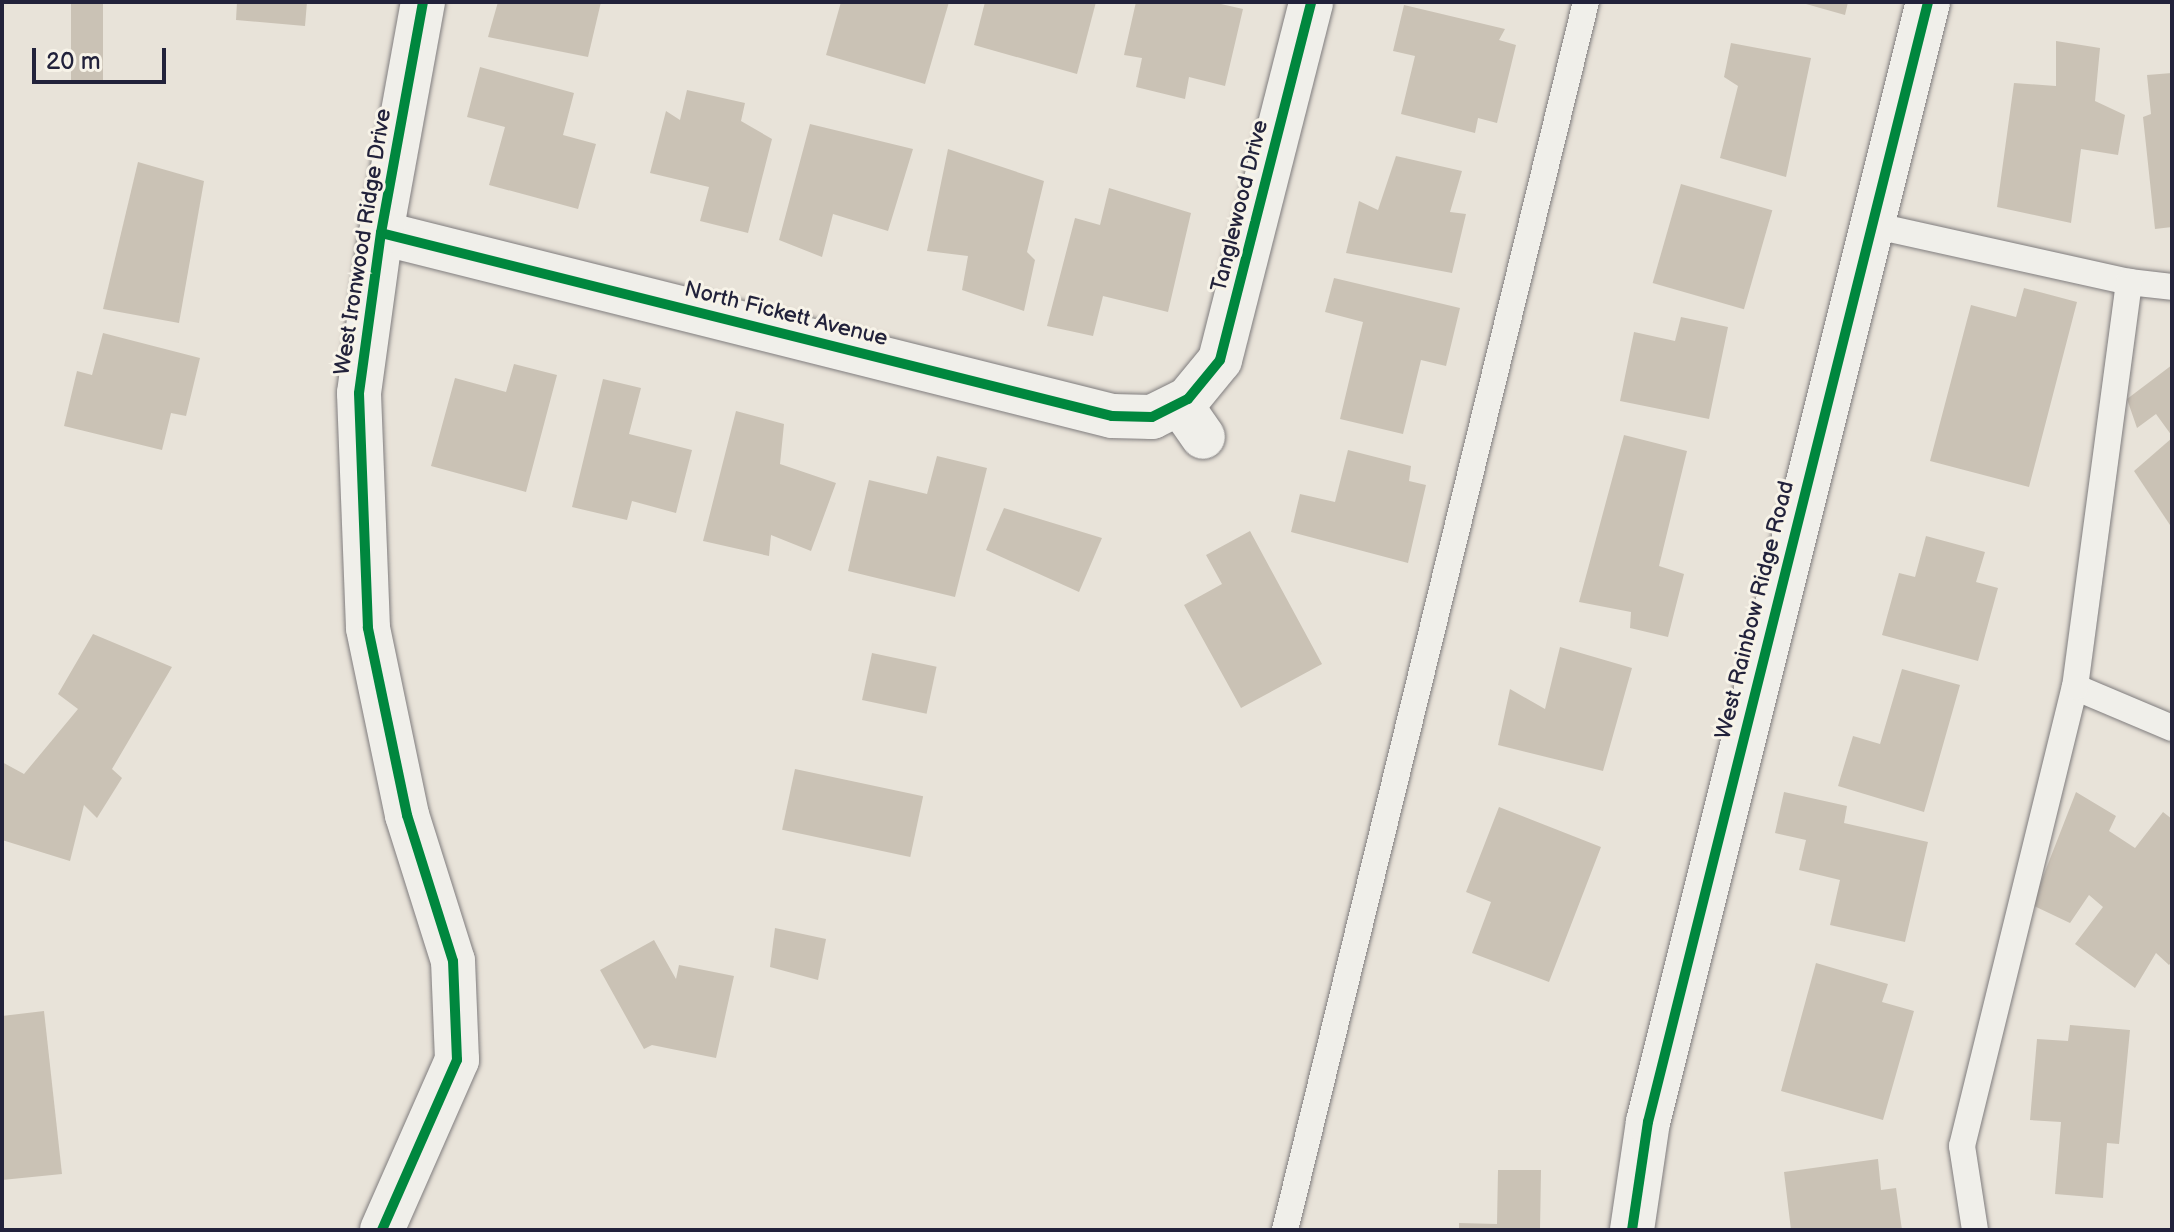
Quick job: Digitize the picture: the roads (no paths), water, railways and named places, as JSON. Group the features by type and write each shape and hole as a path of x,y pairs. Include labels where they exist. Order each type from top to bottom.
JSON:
{"street":[{"name":"West Ironwood Ridge Drive","path":"382,1230 457,1060 453,961 407,815 368,628 359,393 381,233 423,2"},
{"name":"Tanglewood Drive","path":"1192,420 1204,383 1228,337 1311,2"},
{"name":"West Rainbow Ridge Road","path":"1632,1230 1648,1122 1928,2"},
{"name":"North Fickett Avenue","path":"381,233 1112,416 1192,420"}],"lane":[{"path":"1285,1230 1586,2"},
{"path":"1872,225 2129,282 2172,287"},
{"path":"1975,1230 1964,1173 1968,1116 2075,687 2129,282"},
{"path":"2075,687 2172,728"}]}
